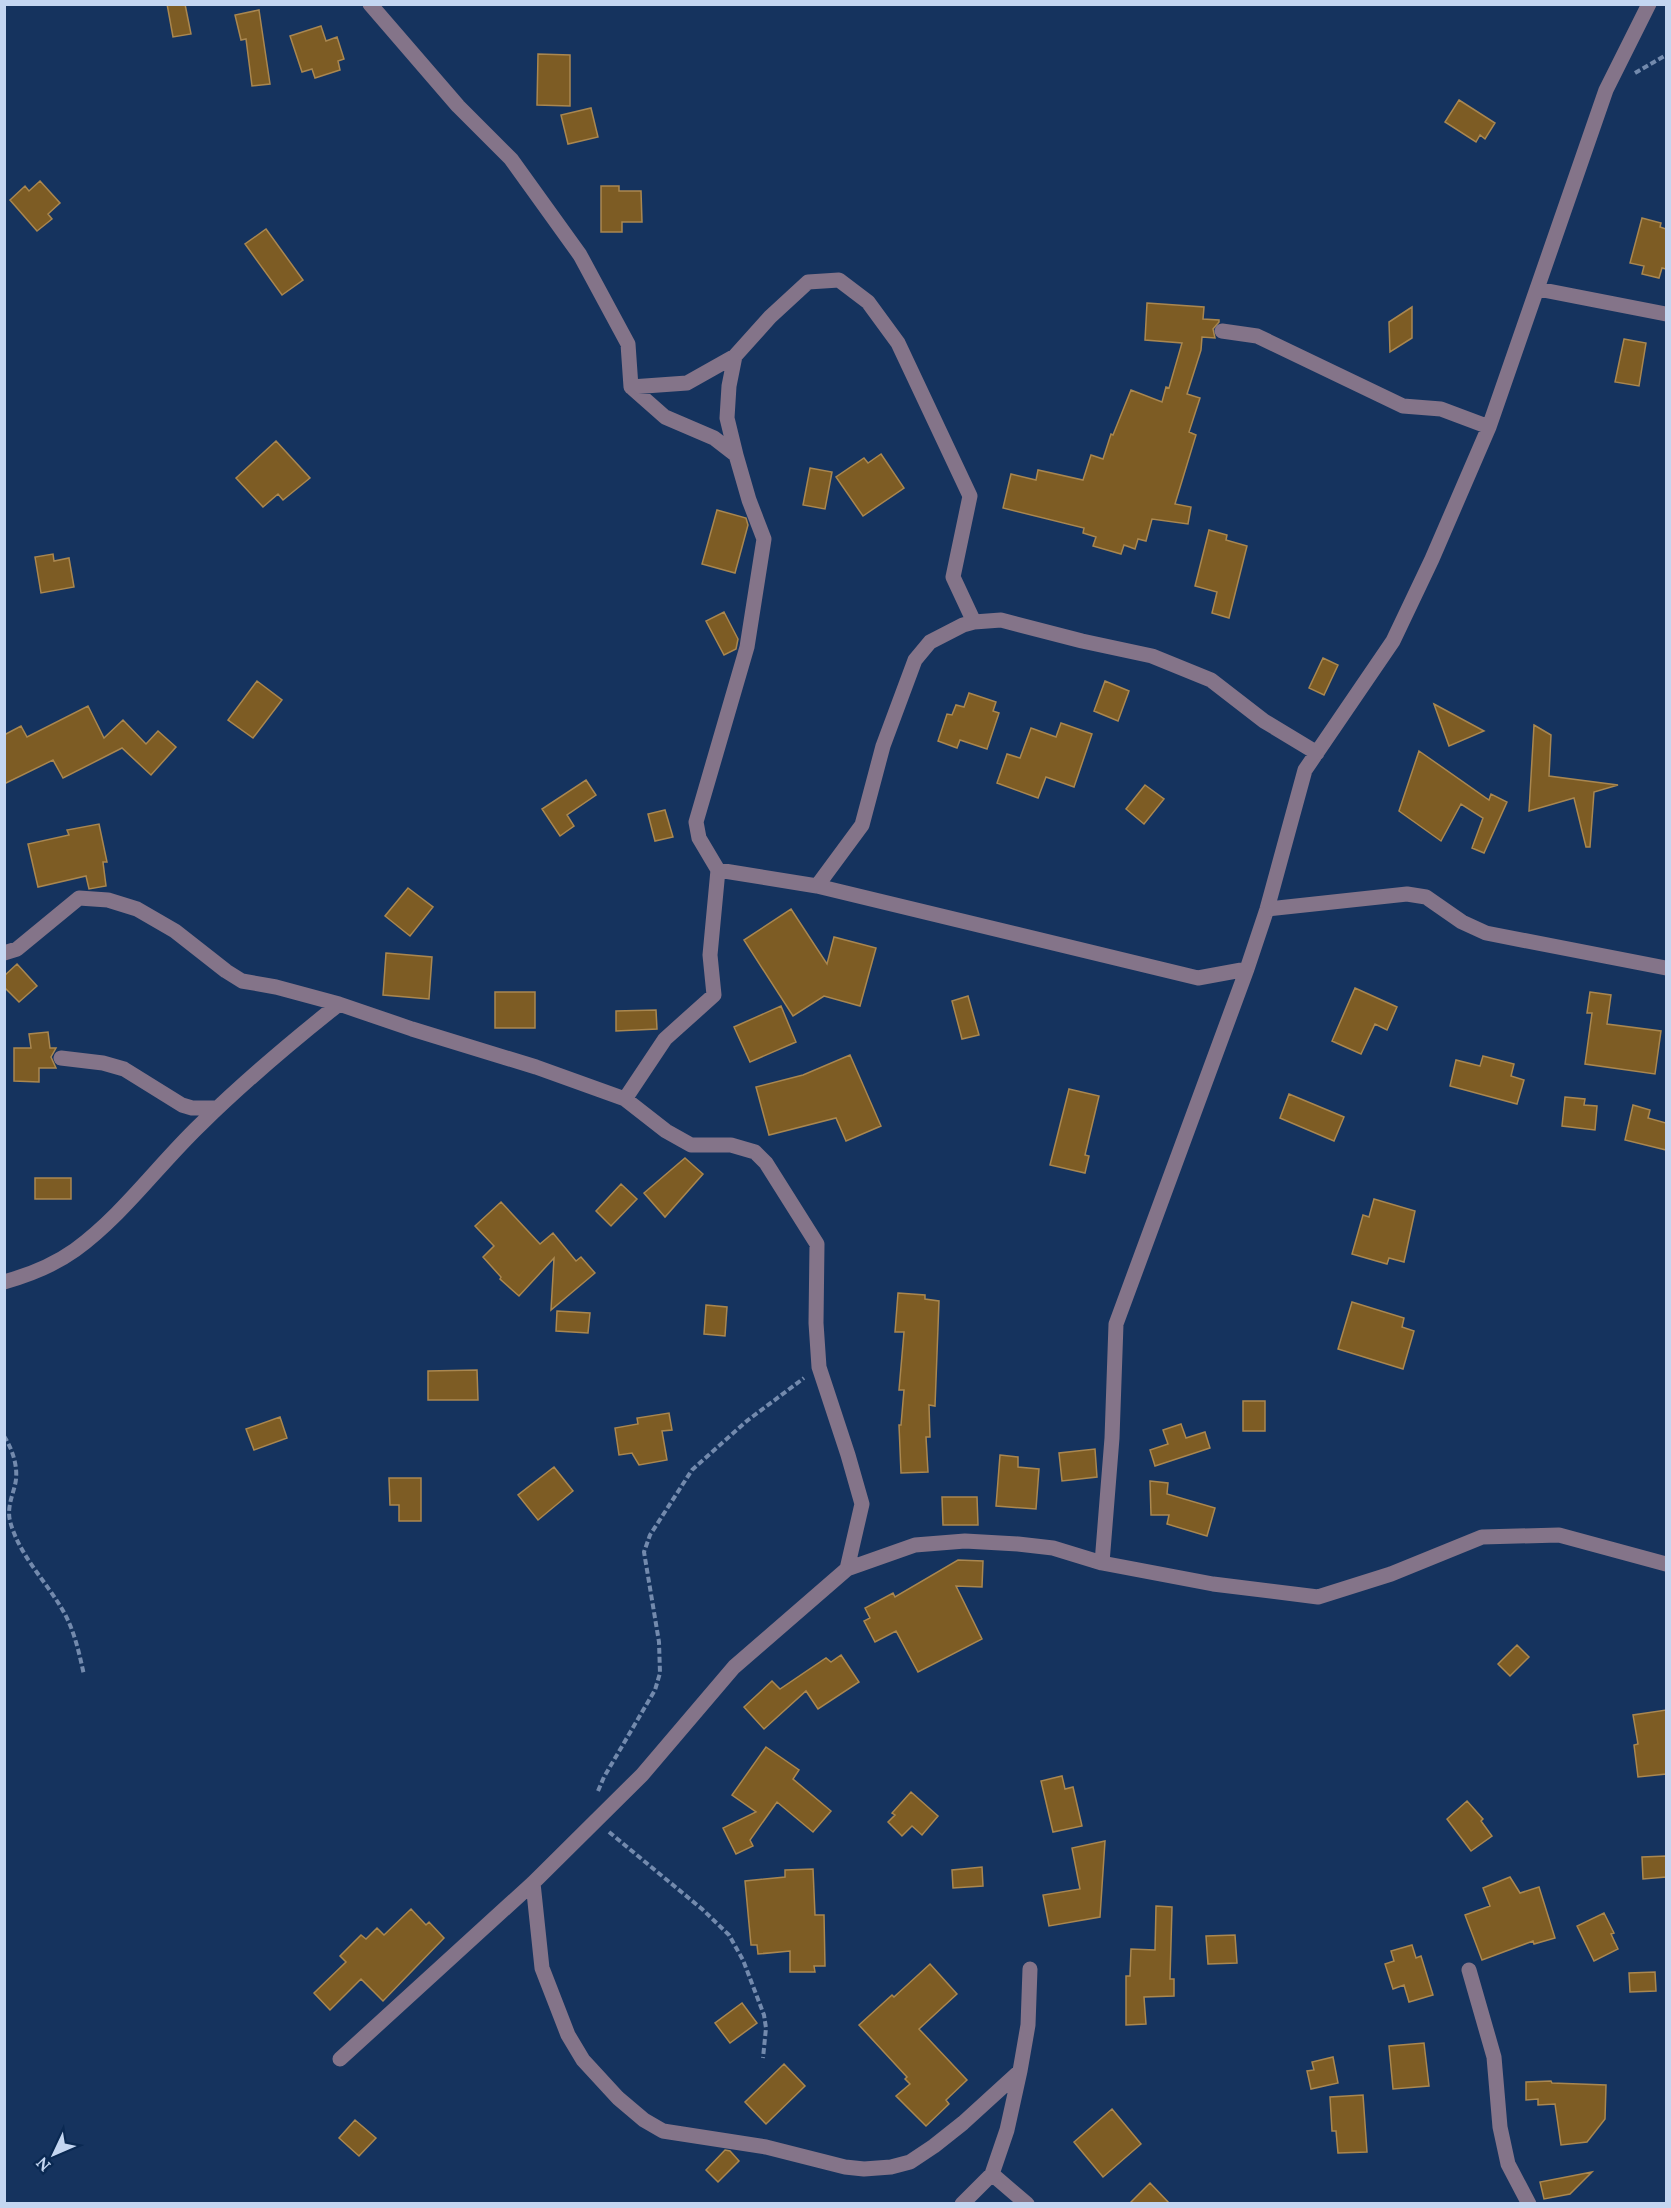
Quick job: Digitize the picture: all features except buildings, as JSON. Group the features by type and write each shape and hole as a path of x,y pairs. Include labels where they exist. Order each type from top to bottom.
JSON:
{"street":[{"path":"370,4 458,106 510,159 580,255 628,344 632,387 665,417 714,438 736,455"},
{"path":"1102,1563 1112,1438 1116,1324 1247,969 1267,909 1305,770 1393,641 1432,559 1489,427 1606,90 1649,4"},
{"path":"632,387 687,383 735,356 770,317 808,282 839,280 868,302 897,343 970,496 953,577 974,622"},
{"path":"1538,289 1666,314"},
{"path":"1222,331 1257,336 1402,406 1440,409 1489,427"},
{"path":"625,1099 665,1039 714,995 710,955 718,870 699,838 696,822 747,648 764,539 749,500 727,418 729,386 735,356"},
{"path":"817,886 862,825 883,746 915,660 930,642 974,622 1001,620 1152,656 1211,680 1264,721 1317,753"},
{"path":"718,870 817,886 1198,978 1247,969"},
{"path":"1267,909 1407,894 1426,897 1461,922 1486,933 1666,968"},
{"path":"4,953 17,949 79,898 108,900 156,918 242,981 276,987 339,1004 536,1067 625,1099 666,1131 691,1145 731,1145 755,1152 766,1163 817,1244 816,1323 819,1367 862,1504 847,1569"},
{"path":"4,1282 39,1270 74,1251 108,1222 241,1085 339,1004"},
{"path":"61,1058 103,1063 124,1069 182,1105 192,1108 217,1108"},
{"path":"340,2059 534,1884 642,1775 734,1667 847,1569 915,1545 965,1541 1053,1548 1102,1563 1213,1584 1318,1597 1391,1574 1482,1537 1559,1535 1666,1564"},
{"path":"534,1884 542,1968 568,2035 584,2060 618,2098 644,2120 663,2131 766,2147 845,2167 864,2169 891,2167 910,2162 934,2146 1020,2071"},
{"path":"962,2204 992,2174 1007,2130 1028,2025 1030,1970"},
{"path":"1469,1970 1494,2056 1500,2127 1508,2164 1529,2204"},
{"path":"992,2174 1027,2204"}],"path":[{"path":"763,2058 766,2028 764,2015 743,1960 729,1935 702,1909 597,1821 599,1790 655,1690 660,1673 660,1642 645,1552 650,1535 692,1470 748,1420 819,1367"},
{"path":"4,1436 13,1453 16,1471 9,1519 28,1561 66,1616 77,1643 84,1675"}]}
